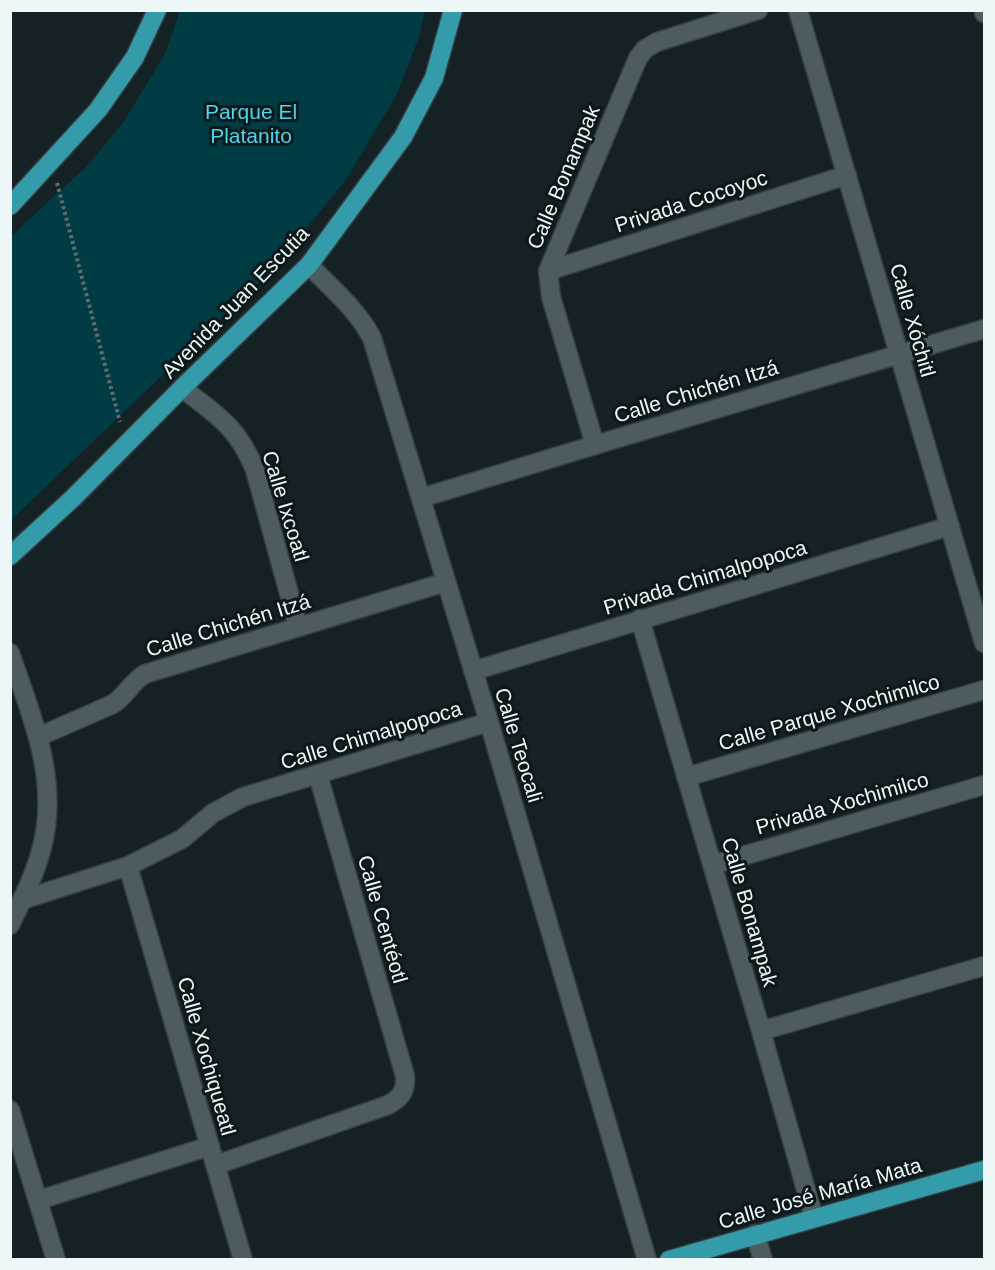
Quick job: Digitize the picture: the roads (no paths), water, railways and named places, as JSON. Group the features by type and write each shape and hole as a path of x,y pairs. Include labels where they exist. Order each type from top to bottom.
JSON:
{"main road":[{"path":"10,206 98,110 135,57 156,10"},
{"name":"Avenida Juan Escutia","path":"10,556 73,498 309,265 403,137 434,78 453,10"},
{"name":"Calle José María Mata","path":"669,1260 984,1170"}],"street":[{"name":"Calle Bonampak","path":"595,445 551,297 548,271 632,68 645,49 657,42 758,10"},
{"name":"Calle Xóchitl","path":"798,10 984,643"},
{"name":"Privada Cocoyoc","path":"548,271 847,175"},
{"name":"Calle Teocali","path":"309,265 359,317 372,338 489,722 647,1260"},
{"name":"Calle Chichén Itzá","path":"421,498 984,329"},
{"name":"Calle Ixcoatl","path":"182,388 224,420 238,435 247,450 255,470 298,626"},
{"name":"Privada Chimalpopoca","path":"473,671 950,526"},
{"name":"Calle Chichén Itzá","path":"38,737 120,700 133,682 145,675 446,582"},
{"name":"Calle Bonampak","path":"640,619 814,1218"},
{"path":"10,653 38,737 46,768 49,797 46,829 37,863 10,925"},
{"name":"Calle Parque Xochimilco","path":"686,777 984,690"},
{"name":"Calle Chimalpopoca","path":"22,900 128,866 182,839 226,804 489,722"},
{"name":"Calle Centéotl","path":"216,1165 388,1105 398,1100 405,1086 405,1076 318,775"},
{"name":"Privada Xochimilco","path":"712,865 984,785"},
{"name":"Calle Xochiqueatl","path":"128,866 243,1260"},
{"path":"761,1031 984,966"},
{"path":"10,1110 56,1260"},
{"path":"39,1200 210,1146"},
{"path":"755,1234 763,1260"}],"park label":[{"name":"Parque El Platanito","path":"251,123"}]}
